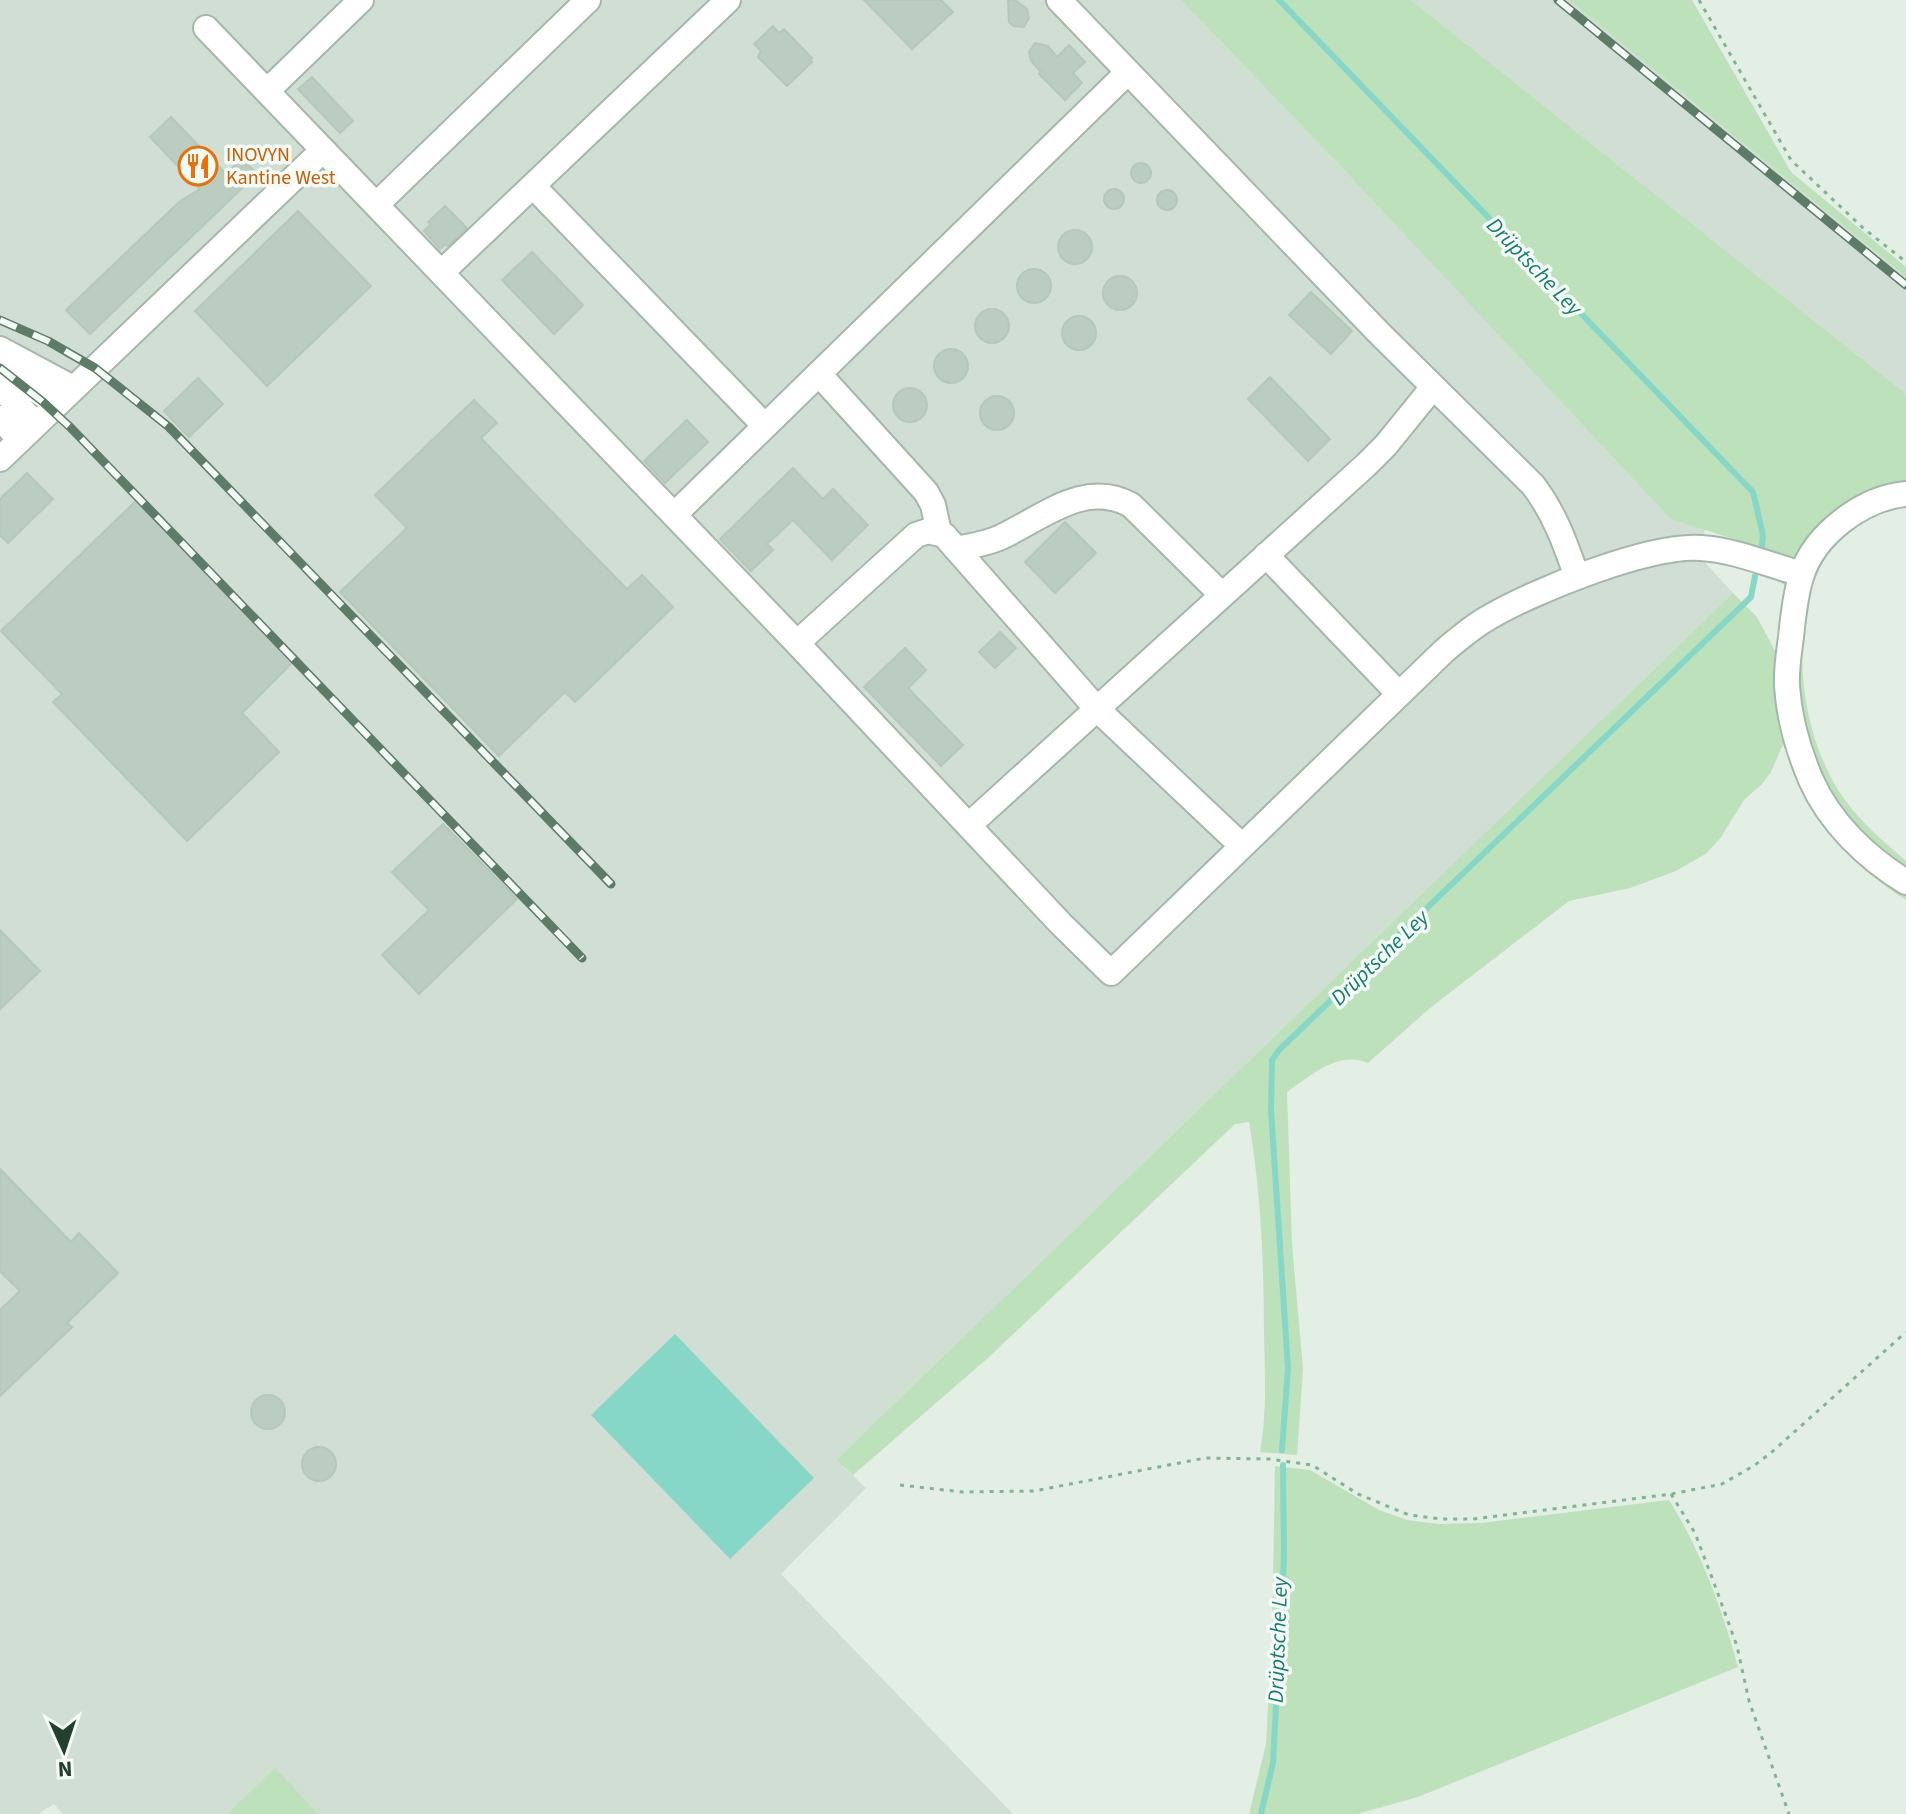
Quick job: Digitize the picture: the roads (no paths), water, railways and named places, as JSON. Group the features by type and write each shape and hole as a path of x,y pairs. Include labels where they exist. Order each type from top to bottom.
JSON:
{"street":[{"path":"267,91 361,0"},
{"path":"376,205 588,0"},
{"path":"442,272 728,0"},
{"path":"1059,0 1433,387 1533,485 1550,508 1577,577"},
{"path":"206,28 1111,973 1399,694 1475,625 1577,577 1636,558 1692,547 1714,549 1802,574"},
{"path":"674,515 1128,72"},
{"path":"0,459 323,150"},
{"path":"533,186 765,426"},
{"path":"0,349 65,396"},
{"path":"0,367 45,394 65,396"},
{"path":"819,374 926,492 948,541 1097,709 1242,846"},
{"path":"0,387 28,432"},
{"path":"969,825 1386,445 1433,387"},
{"path":"0,418 28,432"},
{"path":"1906,494 1868,503 1842,520 1811,556 1802,574 1794,611 1787,685 1791,716 1812,782 1840,825 1869,855 1906,882"},
{"path":"797,643 916,535 928,531 948,541 999,538 1030,520 1082,498 1098,495 1120,498 1131,505 1222,595"},
{"path":"1266,555 1399,694"}],"water":[{"path":"675,1334 814,1478 730,1559 591,1415"}],"waterway":[{"name":"Drüptsche Ley","path":"1279,0 1753,492 1763,535 1762,546"},
{"name":"Drüptsche Ley","path":"1282,1450 1288,1368 1271,1110 1272,1060 1751,597 1755,576"},
{"name":"Drüptsche Ley","path":"1261,1814 1273,1763 1284,1558 1283,1465"}],"railway":[{"path":"1558,0 1906,285"},
{"path":"0,320 48,341 95,368 169,427 611,884"},
{"path":"0,368 71,428 582,958"}],"place":[{"name":"INOVYN Kantine West","path":"198,166"}]}
